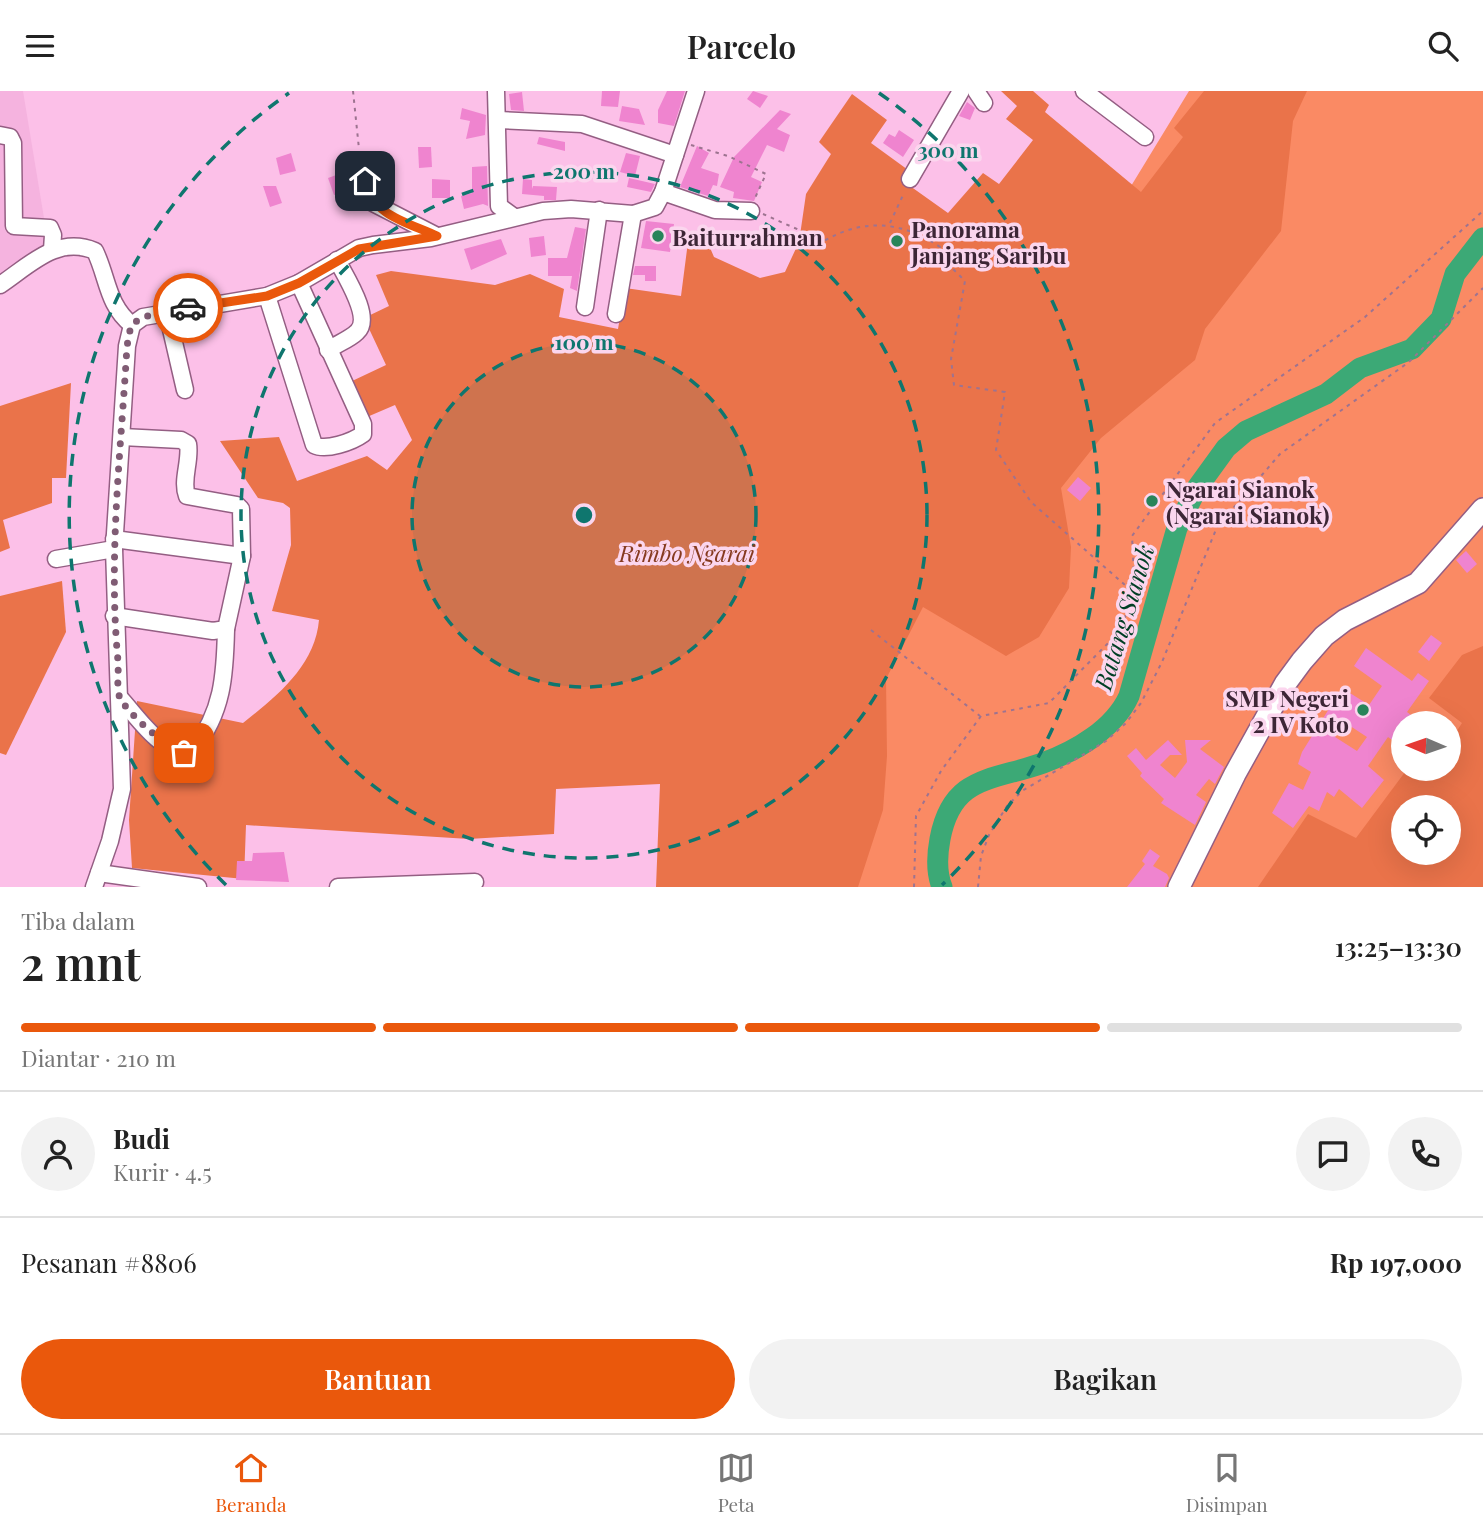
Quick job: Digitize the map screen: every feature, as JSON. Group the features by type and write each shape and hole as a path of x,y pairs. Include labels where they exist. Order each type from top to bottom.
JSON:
{"main road":[{"path":"1179,887 1235,774 1285,684 1302,661 1324,636 1345,619 1418,583 1483,509"}],"street":[{"path":"496,91 504,214"},
{"path":"198,887 97,880 122,789 120,698 114,616 114,544 127,346 131,325 143,317 267,296 299,283 337,260 373,245 437,236 504,214 570,209 633,214 655,207 663,192 696,91"},
{"path":"910,179 961,91"},
{"path":"1084,91 1145,137"},
{"path":"498,120 582,124 678,149"},
{"path":"0,135 10,137 13,143 14,226 50,228 53,235 52,250"},
{"path":"361,164 373,203 437,236"},
{"path":"663,192 715,210 751,211"},
{"path":"585,307 599,210"},
{"path":"616,314 633,214"},
{"path":"0,285 52,250 73,244 95,251 111,300 118,314 131,325"},
{"path":"328,350 358,332 363,324 363,313 337,260"},
{"path":"267,296 312,442 318,448 358,438 363,430 299,283"},
{"path":"167,312 185,390"},
{"path":"120,698 160,741 174,751 193,750 207,732 221,700 226,629 242,556 241,509 237,505 187,496 185,490 190,454 188,444 181,440 121,437"},
{"path":"56,559 114,544 242,556"},
{"path":"114,616 213,631 226,629"},
{"path":"338,887 475,882"}],"path":[{"path":"353,91 361,164"},
{"path":"678,149 728,156 766,174 751,211 824,241 841,231 863,225 890,225 919,232 940,247 936,252 965,282 951,359 954,385 1005,392 996,450 1031,502 1135,594"},
{"path":"890,225 910,179"},
{"path":"914,887 916,816 941,771 981,716 1049,703 1118,633 1135,594 1132,536 1215,423 1365,317 1483,211"},
{"path":"978,887 981,856 989,835 1007,806 1022,791 1107,741 1126,723 1141,703 1162,662 1217,527 1280,454 1409,362 1483,288"},
{"path":"871,630 981,716"}],"shaded area":[{"path":"0,91 23,91 48,242 0,275"},
{"name":"Ngarai Sianok (Ngarai Sianok)","path":"1189,91 1483,91 1483,887 666,887 797,246 827,232 949,248 1128,191"}],"green space":[{"name":"Rimbo Ngarai","path":"1001,91 1033,91 1049,105 1045,112 1141,192 1183,137 1174,128 1204,91 1307,91 1293,121 1281,231 1205,329 1195,360 1101,438 1061,488 1071,547 1069,588 1039,637 1006,656 923,607 886,679 887,756 883,810 858,887 656,887 660,784 556,789 554,834 469,839 246,825 244,879 132,868 129,820 137,701 243,723 292,679 310,652 316,637 319,620 272,611 291,545 290,508 283,503 258,498 220,441 279,437 297,481 367,456 387,470 412,440 395,405 367,417 350,382 386,365 364,318 389,306 376,275 391,271 495,285 530,274 564,289 559,317 618,329 625,288 681,296 689,234 705,236 714,257 760,278 785,272 799,242 806,194 831,154 819,142 852,94 887,120 871,143 915,175 910,186 948,213 983,173 999,184 1033,140 1006,119 1017,106"},
{"path":"71,383 66,478 52,478 52,503 3,520 10,548 0,552 0,406"},
{"path":"62,581 66,632 6,755 0,753 0,596"},
{"path":"1483,646 1483,887 1258,887 1308,814 1356,838 1398,781 1461,781 1461,711 1446,711 1429,698 1462,655"}],"building":[{"path":"602,91 620,91 618,107 601,106"},
{"path":"667,91 685,91 674,126 658,123 658,110"},
{"path":"753,91 768,96 760,108 747,99"},
{"path":"522,92 524,111 511,110 509,94"},
{"path":"967,102 975,108 970,120 959,116"},
{"path":"622,106 639,109 645,125 619,121"},
{"path":"462,108 486,115 485,135 466,139 470,121 460,119"},
{"path":"780,110 791,114 777,129 790,135 784,152 767,145 751,177 762,182 754,201 733,198 734,192 720,187 734,157"},
{"path":"899,130 914,140 903,157 883,143 889,134 895,137"},
{"path":"539,137 565,142 565,151 537,144"},
{"path":"697,146 709,153 701,168 719,174 717,186 713,185 708,196 680,187"},
{"path":"418,147 431,147 432,167 419,168"},
{"path":"291,153 296,171 280,175 276,158"},
{"path":"626,153 640,156 635,176 620,172"},
{"path":"391,156 393,168 384,171 383,176 376,176 371,161"},
{"path":"487,166 488,206 483,204 464,209 461,196 472,193 472,167"},
{"path":"339,174 344,192 334,195 328,178"},
{"path":"629,178 655,184 651,192 627,187"},
{"path":"432,179 450,180 450,198 432,198"},
{"path":"523,179 532,180 532,189 533,186 557,187 556,200 522,194"},
{"path":"263,186 276,186 282,203 270,207"},
{"name":"Baiturrahman","path":"646,221 674,224 670,252 641,248"},
{"path":"575,227 586,229 577,291 570,288 572,276 548,276 548,258 567,258"},
{"path":"544,236 546,255 531,257 529,238"},
{"path":"501,239 507,254 471,270 464,249"},
{"path":"635,266 656,266 656,281 645,281 645,275 633,275"},
{"path":"1078,477 1091,488 1080,501 1067,490"},
{"path":"1466,551 1477,564 1467,573 1456,560"},
{"path":"1431,635 1442,643 1429,661 1418,652"},
{"path":"1366,648 1412,681 1418,673 1429,681 1408,711 1391,711 1391,739 1388,737 1368,766 1384,780 1362,808 1339,789 1334,797 1327,792 1319,811 1309,806 1293,828 1272,813 1289,783 1303,790 1311,772 1298,764 1302,752 1342,688 1369,705 1382,686 1354,666","holes":["1344,722 1367,737 1357,751 1335,737"]},
{"path":"1168,740 1182,755 1170,755 1160,765 1175,778 1187,762 1185,740 1211,740 1200,749 1224,767 1215,784 1209,779 1196,795 1206,802 1195,825 1161,803 1164,799 1140,776 1142,773 1127,756 1136,748 1146,760"},
{"path":"1150,849 1160,856 1153,866 1169,878 1165,887 1127,887 1145,864 1142,861"},
{"path":"284,852 289,882 236,880 237,861 252,861 253,853"}],"waterway":[{"name":"Batang Sianok","path":"942,887 938,863 940,839 946,818 964,792 991,778 1043,763 1068,752 1104,729 1122,708 1129,696 1177,528 1197,488 1226,448 1246,431 1326,394 1360,368 1412,349 1441,319 1455,274 1483,238"}],"way so far":[{"path":"184,753 174,751 160,741 120,698 114,616 114,549 118,464 131,325 143,317 188,308"}],"place":[{"name":"Baiturrahman","path":"658,236"},
{"name":"Panorama Janjang Saribu","path":"897,241"},
{"name":"Ngarai Sianok (Ngarai Sianok)","path":"1152,501"},
{"name":"SMP Negeri 2 IV Koto","path":"1363,710"}],"route":[{"path":"188,308 267,296 299,283 359,249 437,236 378,207 368,197 365,181"}]}
